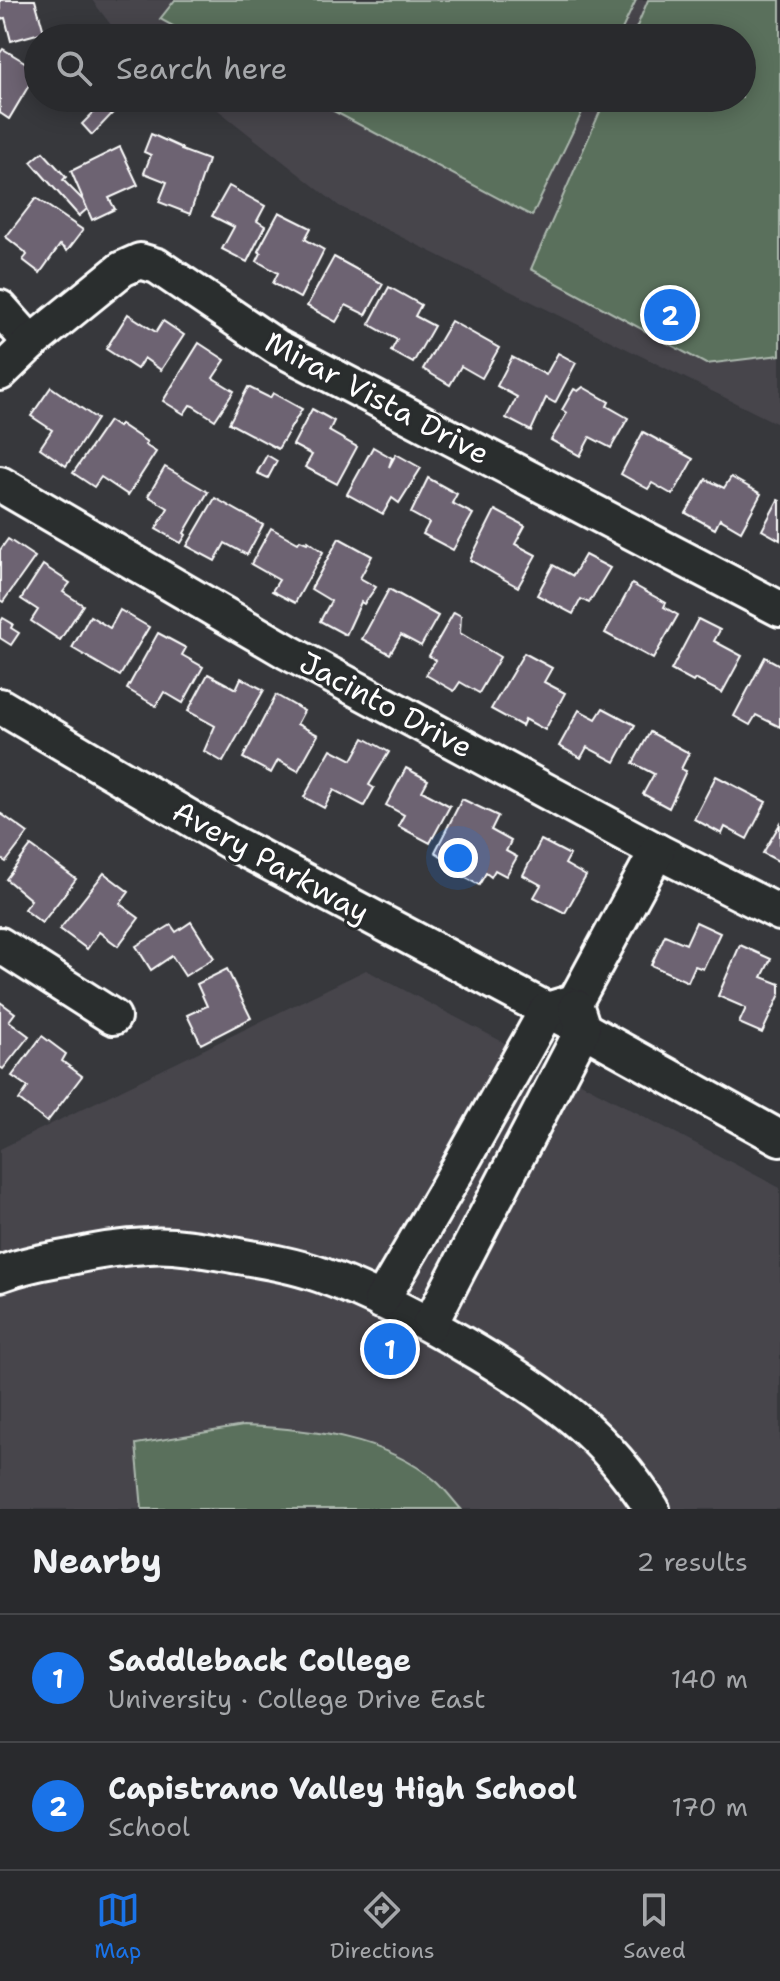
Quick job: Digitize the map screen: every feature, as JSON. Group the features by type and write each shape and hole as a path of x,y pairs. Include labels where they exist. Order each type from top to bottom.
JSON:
{"street":[{"name":"Mirar Vista Drive","path":"0,373 31,343 122,269 140,261 157,266 277,347 780,609"},
{"path":"0,308 31,343"},
{"name":"Jacinto Drive","path":"0,484 288,652 657,851 780,913"},
{"name":"Avery Parkway","path":"0,706 229,841 568,1013 780,1138"},
{"path":"381,1301 568,1013 657,851"},
{"path":"0,945 113,1017"},
{"path":"430,1324 568,1013"},
{"path":"0,1274 16,1267 93,1252 150,1245 208,1250 320,1275 430,1324 530,1384 569,1412 606,1446 652,1509"}],"shaded area":[{"path":"92,0 780,0 780,425 339,206 221,112 756,112 756,24 110,24"},
{"path":"366,970 780,1188 780,1509 0,1509 0,1149"}],"green space":[{"path":"175,0 636,0 625,24 169,24 160,19"},
{"path":"648,0 780,0 780,355 706,364 531,269 600,112 756,112 756,24 638,24"},
{"path":"335,112 582,112 532,216"},
{"path":"243,1426 319,1433 393,1454 439,1484 461,1509 142,1509 136,1444"}],"building":[{"path":"0,0 35,0 42,24 24,24 24,37 11,41 5,18 0,19"},
{"path":"3,49 24,62 24,94 9,119 0,113 0,53"},
{"path":"94,112 114,112 92,135 82,124"},
{"path":"151,134 208,160 190,214 159,202 167,182 144,173 151,155 144,152"},
{"path":"120,147 138,185 109,198 115,209 92,220 71,171"},
{"path":"43,152 66,177 63,180 83,200 87,209 79,216 31,162"},
{"path":"229,186 265,206 257,221 265,226 247,262 222,249 234,227 212,216"},
{"path":"36,198 83,230 67,251 60,245 40,273 23,260 27,255 25,252 6,237"},
{"path":"279,212 311,228 305,239 324,250 300,298 273,283 278,273 257,261 261,253 258,251"},
{"path":"334,257 383,284 366,315 346,305 336,322 307,306"},
{"path":"389,287 421,305 415,316 434,326 413,363 391,351 397,340 369,324"},
{"path":"128,314 156,332 163,321 184,335 161,370 144,358 137,369 106,349"},
{"path":"451,321 499,348 482,378 461,366 450,385 423,369"},
{"path":"199,343 225,360 213,378 234,391 215,420 193,406 190,405 184,414 163,401"},
{"path":"558,353 576,363 555,403 546,398 531,431 506,418 517,397 497,386 512,357 546,375"},
{"path":"51,387 97,419 66,466 40,448 52,430 31,416"},
{"path":"248,387 270,398 273,393 302,409 278,449 229,423"},
{"path":"583,387 628,418 611,448 590,437 580,456 551,440 567,413 562,410 574,389 578,391"},
{"path":"312,409 334,421 329,431 357,447 337,484 305,467 312,455 293,445"},
{"path":"109,421 118,427 120,424 156,452 128,495 101,477 94,487 73,473"},
{"path":"643,432 693,459 673,495 652,483 648,489 621,474"},
{"path":"373,447 392,458 389,467 396,454 421,468 399,503 392,498 383,514 347,494"},
{"path":"267,455 277,461 268,478 257,473"},
{"path":"165,467 208,492 181,543 156,529 168,508 148,496"},
{"path":"731,477 761,494 741,531 720,519 715,529 686,513 706,479 724,488"},
{"path":"428,478 457,494 452,503 473,514 453,550 423,534 429,523 411,513"},
{"path":"215,498 263,525 247,555 225,543 215,561 187,546"},
{"path":"780,501 780,540 762,530"},
{"path":"495,510 525,526 515,544 536,555 518,587 470,560"},
{"path":"271,528 298,543 300,540 308,541 323,552 295,603 272,591 279,580 251,564"},
{"path":"339,538 372,556 360,578 376,587 364,604 361,602 346,635 320,621 331,601 311,589"},
{"path":"8,539 35,557 3,602 0,600 0,550"},
{"path":"585,555 610,568 589,603 581,599 573,614 537,595 553,565 573,576"},
{"path":"43,565 70,583 63,592 83,605 60,640 31,621 38,610 21,599"},
{"path":"632,584 666,603 664,607 678,615 653,659 605,633"},
{"path":"389,589 438,616 421,646 401,635 390,654 362,639"},
{"path":"120,610 149,627 120,676 72,648 90,616 110,628"},
{"path":"454,612 461,616 460,633 500,657 479,693 460,682 454,691 426,675 436,660 429,656"},
{"path":"3,618 13,624 11,628 19,633 11,645 0,638"},
{"path":"698,619 720,630 714,641 742,656 722,693 671,670"},
{"path":"158,633 186,648 182,655 203,667 183,703 164,692 156,706 127,689"},
{"path":"524,653 552,668 544,682 565,693 545,730 525,719 522,726 491,709"},
{"path":"765,657 780,665 780,727 756,715 750,725 734,716"},
{"path":"208,674 236,689 241,678 264,690 223,762 204,751 215,726 188,711"},
{"path":"276,695 304,711 297,724 318,735 298,771 278,760 271,773 243,758"},
{"path":"603,708 635,725 615,762 587,747 581,758 559,746 579,710 596,719"},
{"path":"650,732 689,753 681,769 686,771 669,808 643,794 654,774 633,763"},
{"path":"364,738 389,752 369,785 374,788 364,806 334,790 324,808 304,797 331,749 352,760"},
{"path":"406,768 428,780 422,791 450,806 430,843 398,826 404,815 386,805"},
{"path":"716,776 766,802 747,839 725,827 722,834 694,819"},
{"path":"462,799 498,816 491,830 511,841 506,851 517,857 506,876 495,870 491,877 486,873 479,885 449,869 456,857 448,853 444,858 435,852"},
{"path":"0,813 28,833 6,862 0,858"},
{"path":"780,824 780,862 763,853"},
{"path":"541,840 570,855 565,864 586,876 565,913 534,897 541,885 523,875"},
{"path":"31,846 76,879 42,923 24,909 31,900 6,879"},
{"path":"104,873 129,892 120,904 139,918 118,946 99,932 87,949 60,929"},
{"path":"191,922 214,958 185,976 172,956 151,970 136,946 171,925 176,932"},
{"path":"696,922 720,933 703,969 695,966 688,982 651,965 665,935 686,944"},
{"path":"740,945 771,959 762,977 780,984 780,994 762,1033 739,1023 746,1008 718,996"},
{"path":"227,969 251,1018 201,1044 187,1015 207,1006 197,984"},
{"path":"0,1002 15,1013 9,1021 29,1036 3,1069 0,1067"},
{"path":"42,1036 66,1054 62,1061 82,1076 47,1122 19,1100 28,1087 12,1076"}],"place":[{"name":"Capistrano Valley High School","path":"670,315"},
{"name":"Saddleback College","path":"390,1349"}]}
